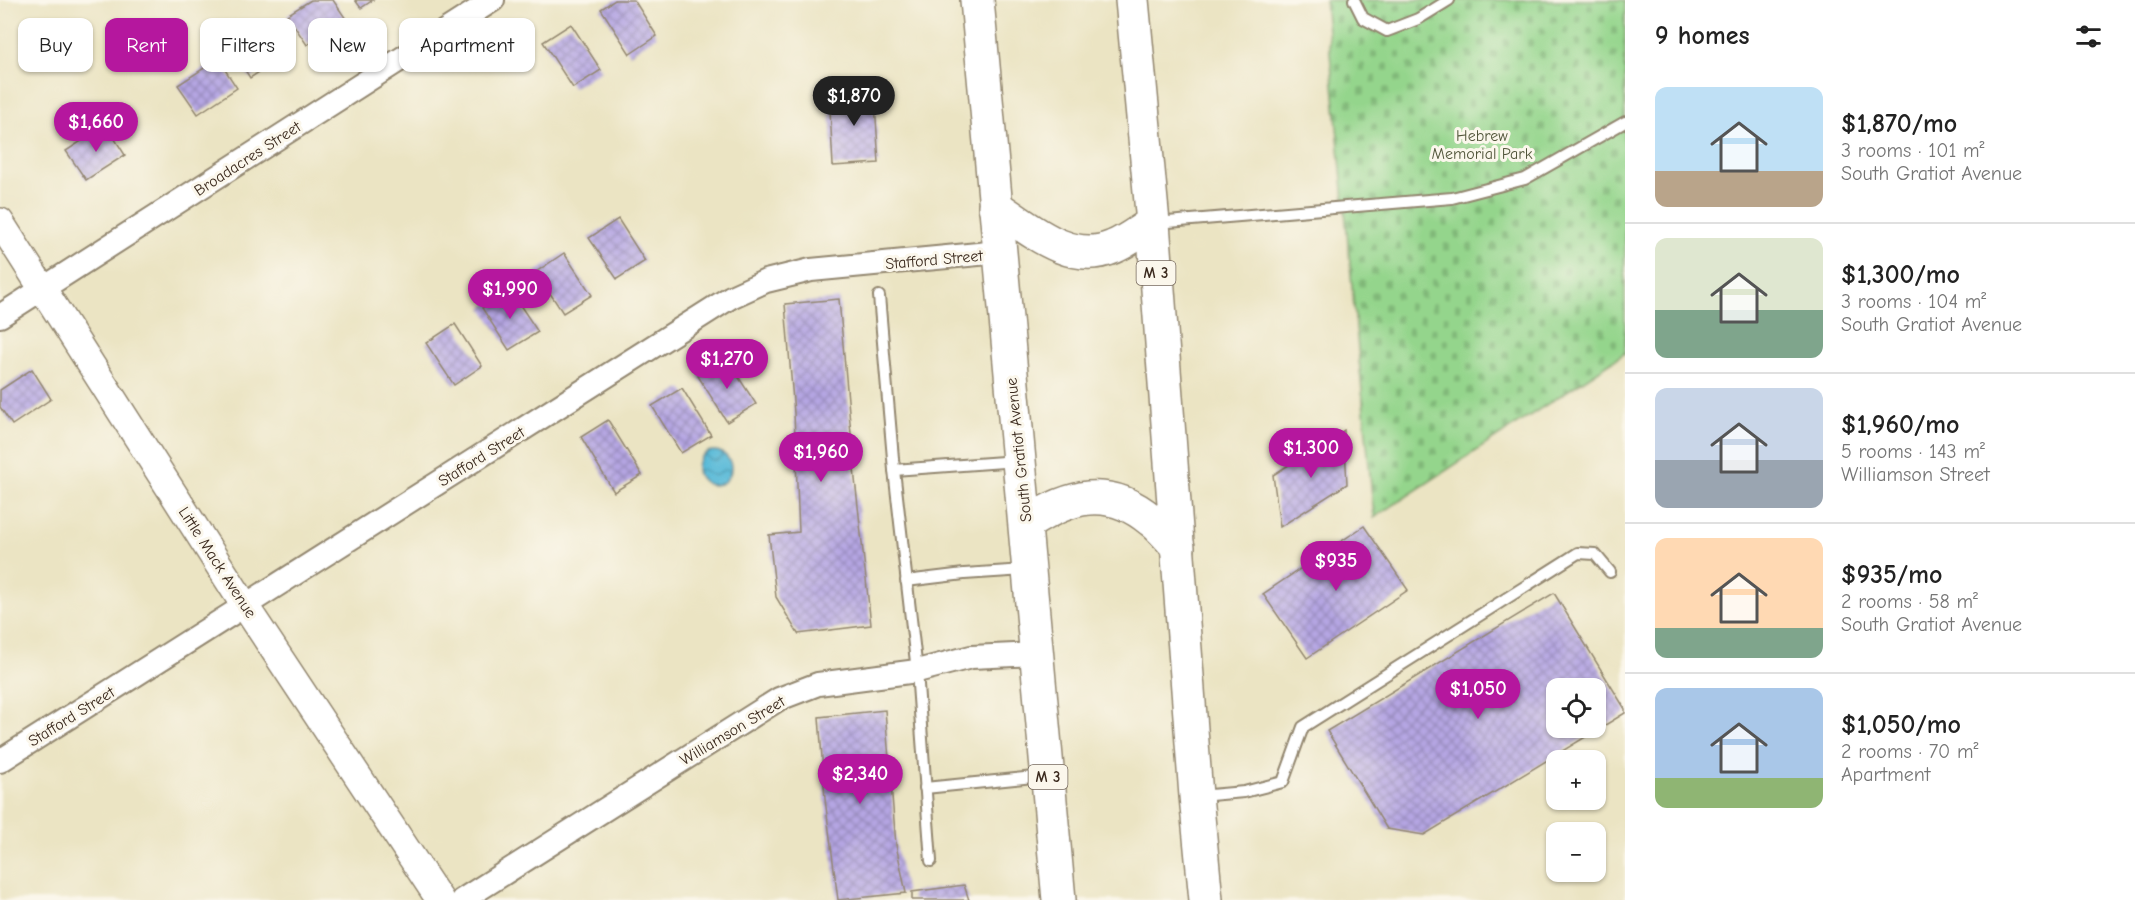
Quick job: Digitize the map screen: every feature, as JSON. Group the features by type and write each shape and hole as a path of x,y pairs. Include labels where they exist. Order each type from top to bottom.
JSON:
{"main road":[{"name":"South Gratiot Avenue","path":"977,0 1059,900"},
{"name":"M 3","path":"1132,0 1153,223 1196,796 1206,899"},
{"path":"995,206 1049,240 1069,250 1091,254 1113,247 1153,223"},
{"path":"1026,524 1049,509 1074,500 1101,496 1125,504 1151,519 1178,547"}],"street":[{"name":"Broadacres Street","path":"0,316 493,0"},
{"name":"Little Mack Avenue","path":"0,222 245,606 440,900"},
{"name":"Stafford Street","path":"0,761 731,297 766,281 811,270 999,252"},
{"name":"Williamson Street","path":"462,900 779,699 818,684 916,671 971,657 1037,654"}],"lane":[{"path":"1354,0 1363,18 1387,31 1418,19 1449,0"},
{"path":"1153,223 1452,198 1525,179 1625,122"},
{"path":"879,296 894,470 916,671 931,861"},
{"path":"894,470 1019,461"},
{"path":"1196,796 1244,792 1283,782 1304,727 1578,553 1595,554 1610,572"},
{"path":"906,581 964,574 1029,570"},
{"path":"925,788 1048,775"}],"green space":[{"name":"Hebrew Memorial Park","path":"1325,0 1625,0 1625,353 1374,518"}],"water":[{"path":"714,451 726,456 731,468 726,480 714,485 702,480 697,468 702,456"}],"building":[{"path":"311,0 333,0 345,18 308,18 307,45 296,28 296,18 289,18 287,15"},
{"path":"355,0 373,0 361,8"},
{"path":"615,0 634,0 657,36 630,54 601,9"},
{"path":"571,24 601,70 573,88 543,42"},
{"path":"200,71 227,72 237,88 198,114 178,85"},
{"path":"246,72 259,72 250,78"},
{"path":"874,89 879,163 833,166 829,91"},
{"path":"106,125 125,155 86,180 66,151"},
{"path":"618,219 645,261 617,279 589,238"},
{"path":"564,253 592,295 563,313 536,272"},
{"path":"510,290 538,332 509,350 482,308"},
{"path":"839,299 871,625 798,634 776,597 769,535 799,532 794,413 785,304"},
{"path":"455,324 482,366 454,385 426,343"},
{"path":"726,358 756,404 727,422 698,376"},
{"path":"32,369 51,399 12,425 0,407 0,390"},
{"path":"682,388 711,435 681,453 652,406"},
{"path":"608,420 642,475 614,492 581,437"},
{"path":"1344,430 1347,484 1280,527 1273,475"},
{"path":"1364,526 1408,590 1307,658 1263,594"},
{"path":"1554,593 1625,709 1625,713 1606,725 1606,678 1546,678 1546,738 1584,738 1564,750 1546,750 1546,761 1424,835 1387,829 1327,731"},
{"path":"885,710 896,845 906,893 838,900 825,799 819,717"},
{"path":"964,885 969,900 912,900 912,892"}]}
